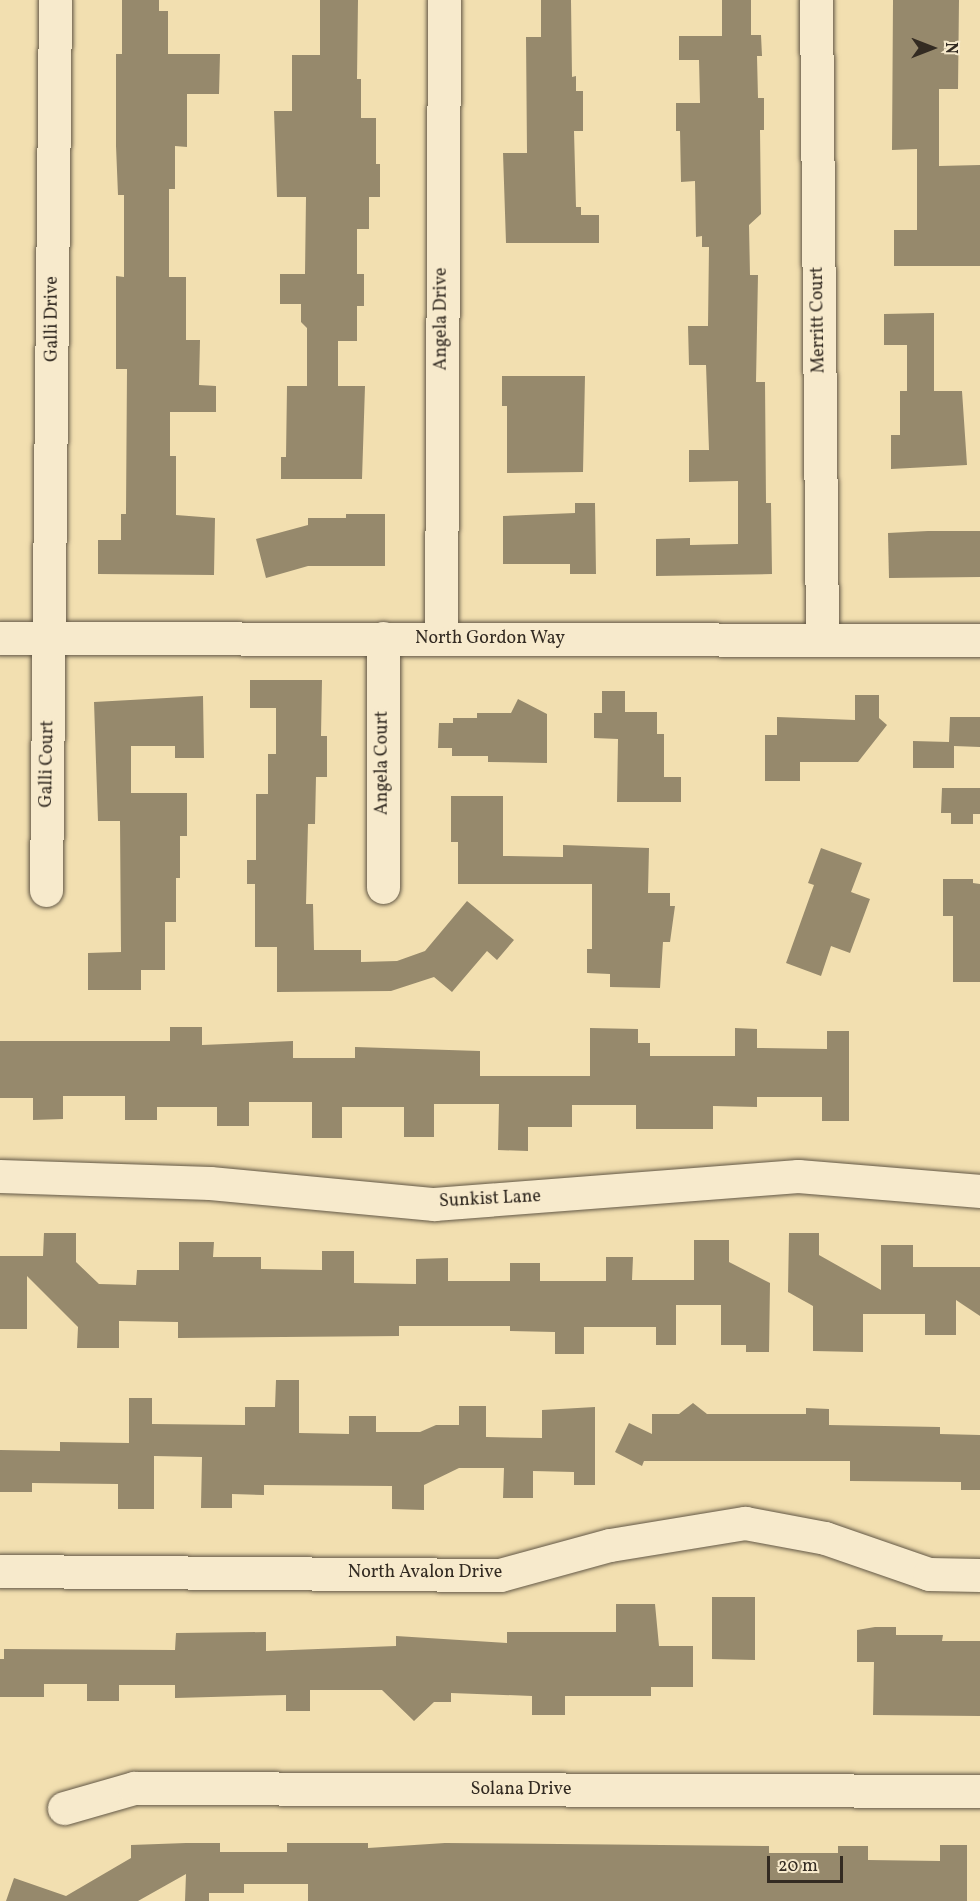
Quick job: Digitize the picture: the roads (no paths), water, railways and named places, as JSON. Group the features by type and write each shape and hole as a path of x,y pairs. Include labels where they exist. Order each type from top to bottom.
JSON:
{"street":[{"name":"Galli Drive","path":"51,638 55,0"},
{"name":"Angela Drive","path":"441,639 444,0"},
{"name":"Merritt Court","path":"816,0 822,639"},
{"name":"North Gordon Way","path":"0,638 980,640"},
{"name":"Galli Court","path":"46,890 51,638"},
{"name":"Angela Court","path":"383,638 383,888"},
{"name":"Sunkist Lane","path":"0,1176 210,1183 434,1204 798,1176 980,1191"},
{"name":"North Avalon Drive","path":"0,1571 500,1575 610,1545 745,1523 825,1538 929,1574 980,1575"},
{"name":"Solana Drive","path":"64,1808 134,1788 980,1791"}]}
